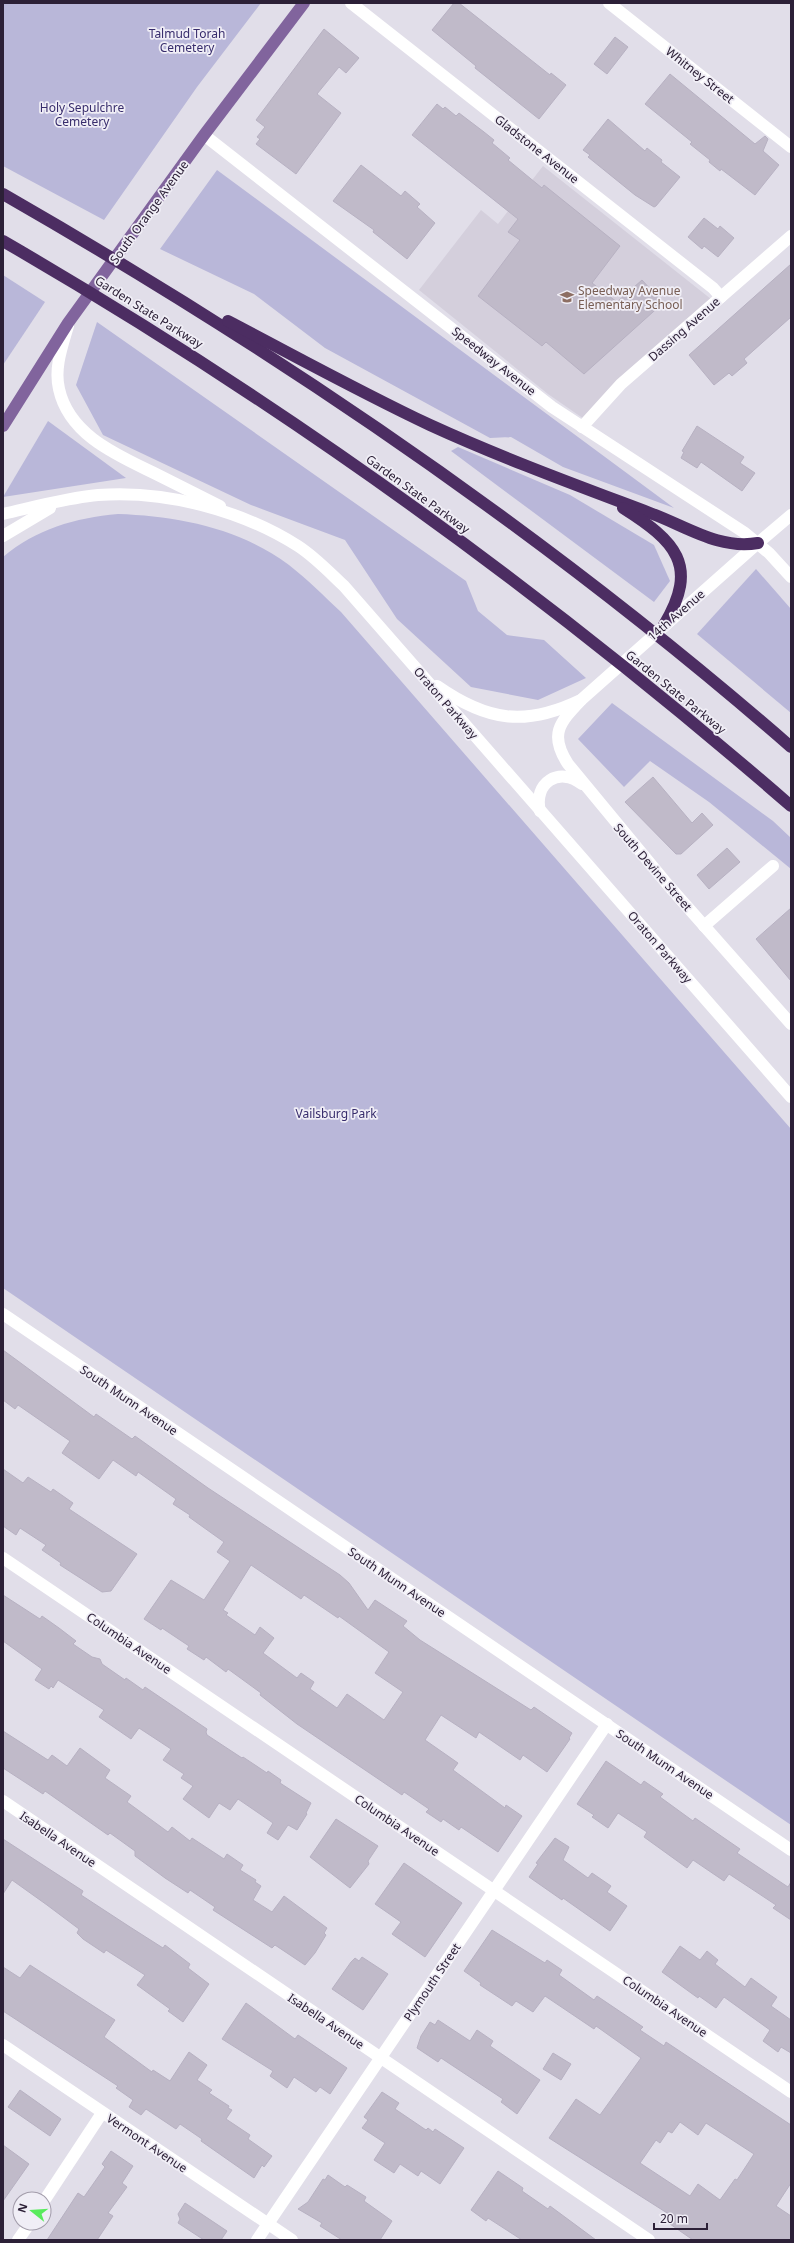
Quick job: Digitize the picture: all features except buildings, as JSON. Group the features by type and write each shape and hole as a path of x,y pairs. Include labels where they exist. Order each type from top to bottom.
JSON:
{"highway":[{"path":"3,194 78,237 266,353 419,458 523,532 608,598 700,671 791,747"},
{"name":"Garden State Parkway","path":"3,241 126,315 318,439 515,582 666,701 791,806"},
{"path":"149,280 431,425 508,460 669,520 720,542 740,546 758,543"},
{"path":"600,494 655,530 676,554 682,573 682,582 678,601 664,625"}],"main road":[{"name":"South Orange Avenue","path":"3,426 68,323 204,135 304,3"}],"street":[{"name":"Gladstone Avenue","path":"351,3 713,288 721,297"},
{"name":"Whitney Street","path":"609,3 791,147"},
{"name":"Speedway Avenue","path":"204,135 522,384 582,426 758,543 791,577"},
{"name":"Dassing Avenue","path":"582,426 621,384 791,236"},
{"path":"68,323 59,360 58,387 68,411 85,432 112,452 259,525"},
{"name":"Oraton Parkway","path":"3,514 62,501 112,495 144,496 197,505 259,525 299,547 331,573 791,1097"},
{"path":"3,536 62,501"},
{"name":"14th Avenue","path":"424,678 469,704 504,716 541,716 581,700 664,625 791,515"},
{"name":"South Devine Street","path":"581,700 563,720 556,734 556,741 568,764 586,788 704,926 791,1024"},
{"path":"540,811 539,793 542,787 552,779 559,777 572,779 586,788"},
{"path":"704,926 773,866"},
{"name":"South Munn Avenue","path":"3,1314 791,1850"},
{"name":"Columbia Avenue","path":"3,1558 791,2092"},
{"name":"Plymouth Street","path":"257,2240 607,1724"},
{"name":"Isabella Avenue","path":"3,1801 649,2240"},
{"name":"Vermont Avenue","path":"3,2045 292,2240"},
{"path":"51,2191 102,2113"},
{"path":"18,2240 24,2231"}],"shaded area":[{"name":"Speedway Avenue Elementary School","path":"543,166 716,303 587,421 548,394 419,290 481,210 498,224"}],"green space":[{"name":"Holy Sepulchre Cemetery","path":"3,3 261,3 197,87 104,220 3,166"},
{"path":"217,170 674,508 563,467 511,437 490,438 325,348 254,294 160,249"},
{"path":"3,275 45,302 3,365"},
{"path":"97,322 466,581 478,611 507,635 544,640 586,678 538,700 471,687 397,619 345,540 251,505 103,435 76,385"},
{"path":"48,421 126,478 3,497"},
{"path":"458,447 570,495 654,545 670,581 654,602 451,451"},
{"name":"Vailsburg Park","path":"118,514 140,515 185,521 229,533 270,552 289,565 309,582 341,612 791,1129 791,1825 3,1288 3,557 29,539 57,526 87,518"},
{"path":"756,569 791,609 791,713 697,634"},
{"path":"612,703 773,821 791,838 791,869 709,802 650,761 624,787 578,739"}],"place":[{"name":"Speedway Avenue Elementary School","path":"567,297"}],"park label":[{"name":"Talmud Torah Cemetery","path":"187,40"}]}
